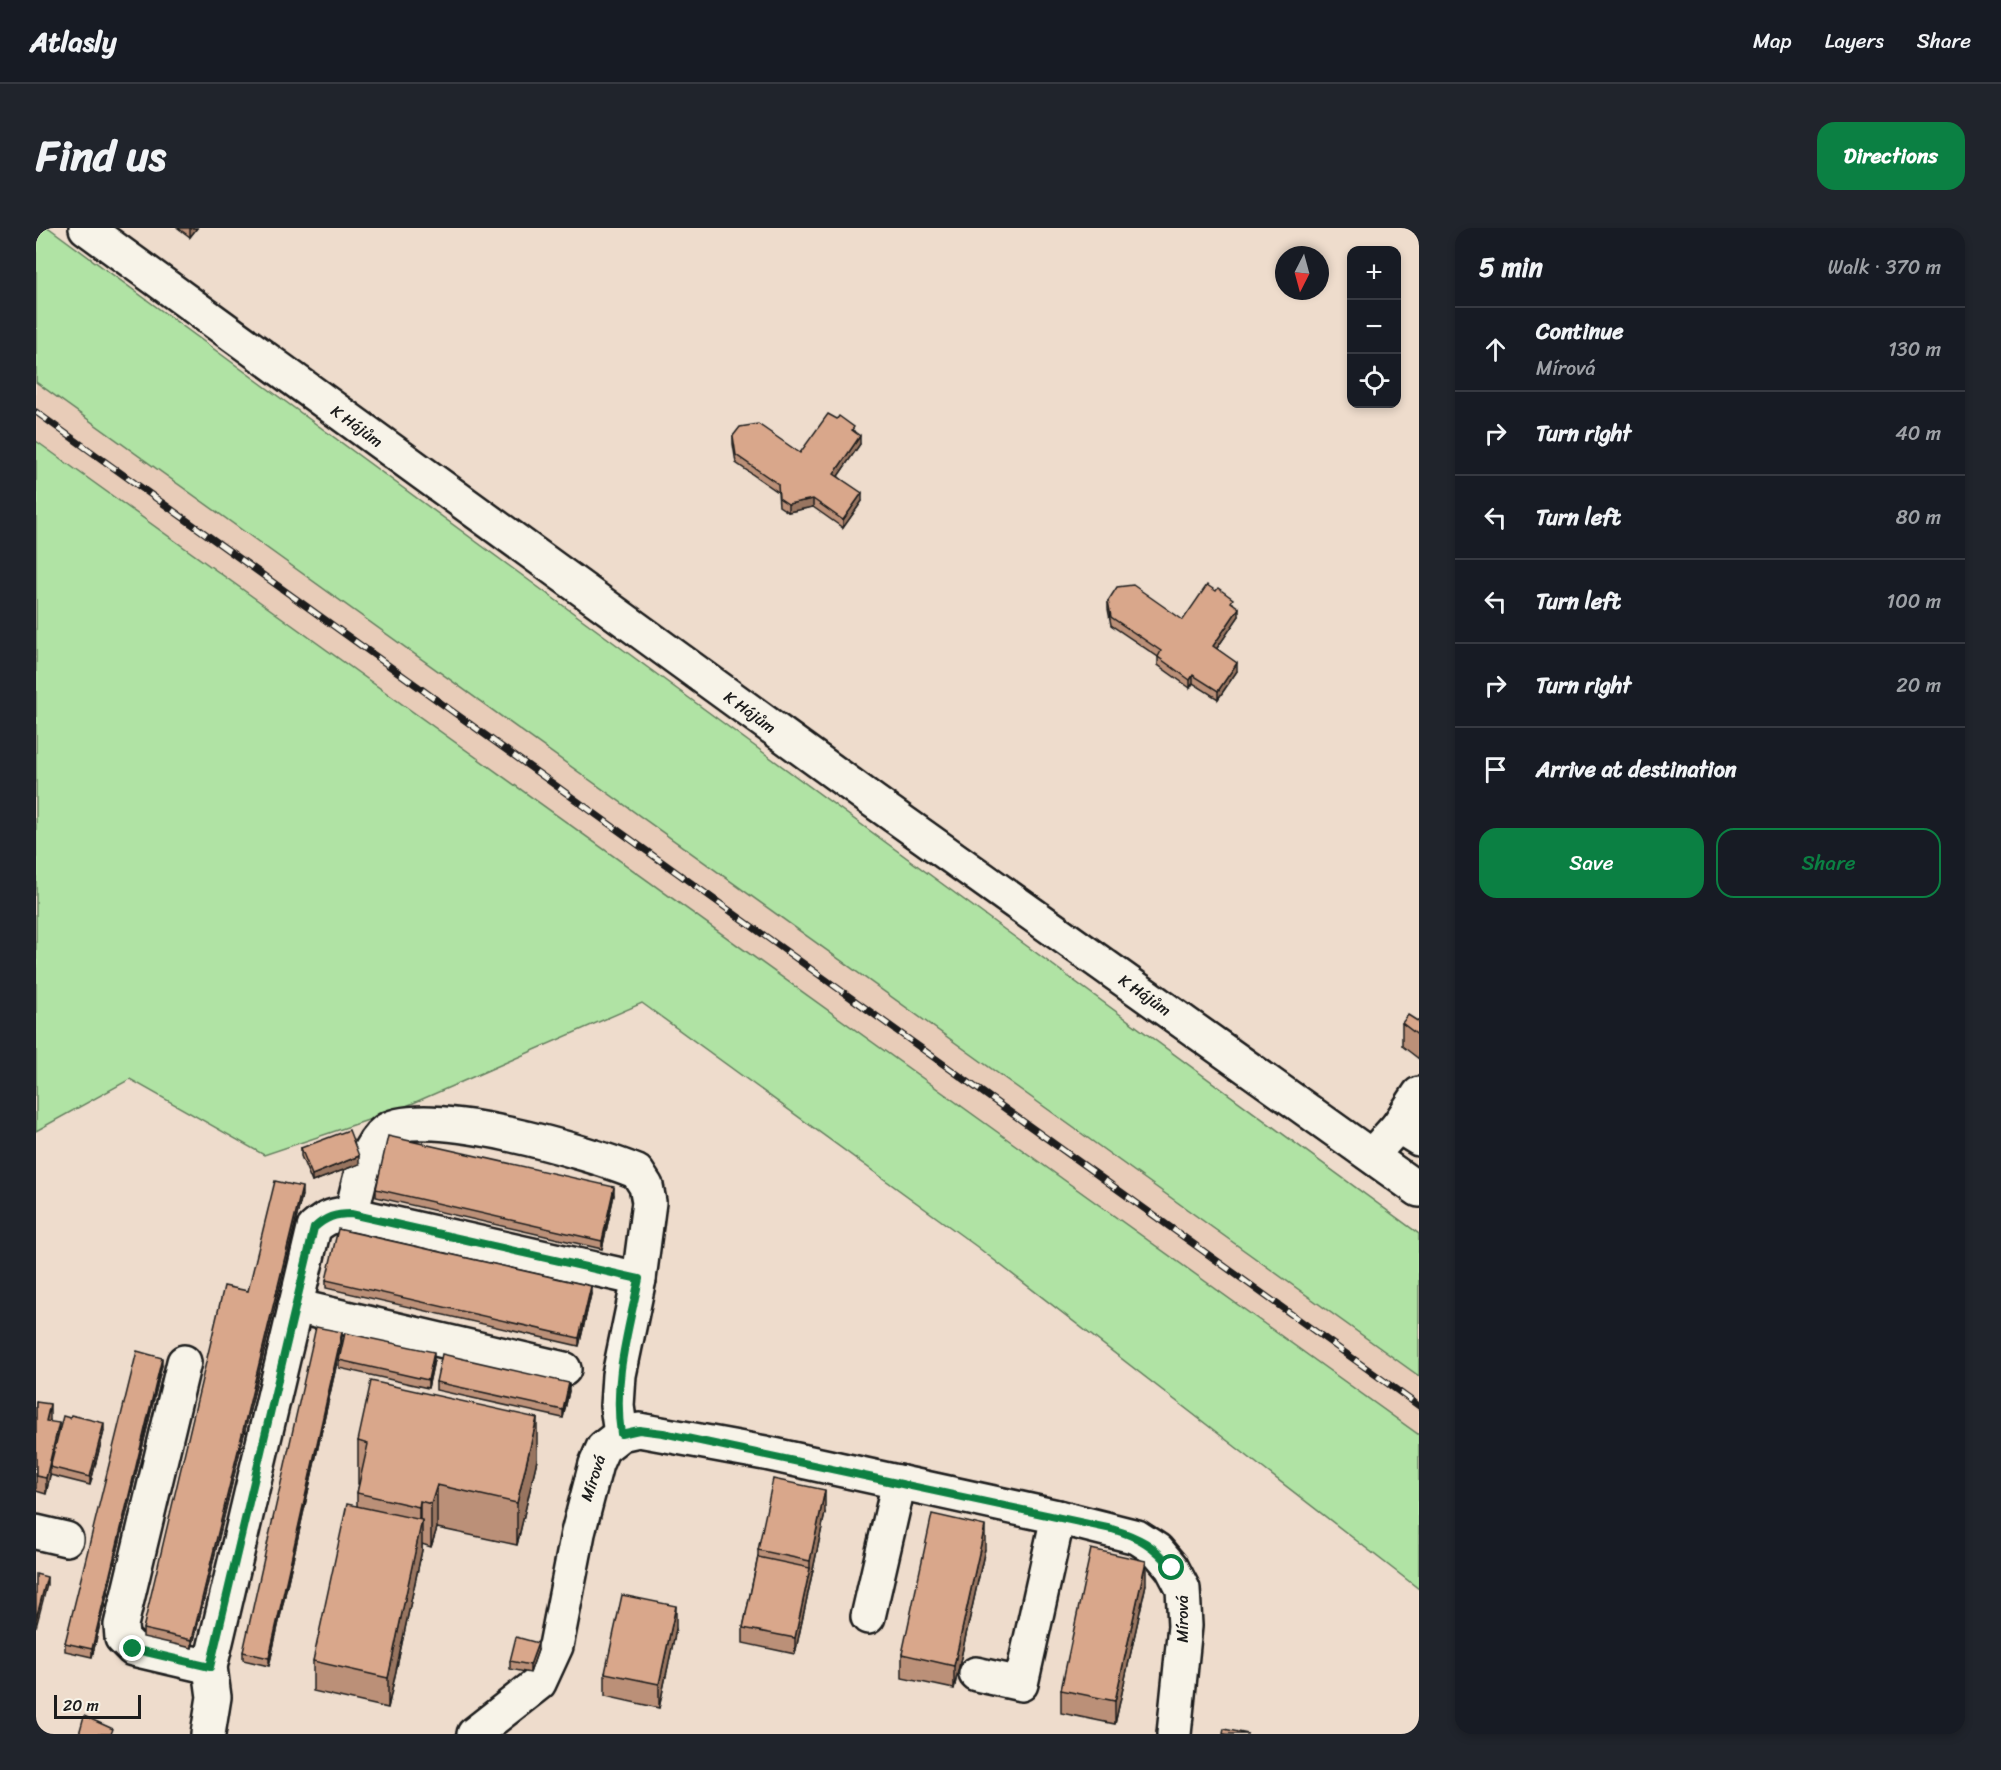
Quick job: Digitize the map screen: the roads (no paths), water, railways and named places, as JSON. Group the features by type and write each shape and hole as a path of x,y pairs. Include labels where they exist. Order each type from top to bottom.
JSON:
{"street":[{"name":"K Hájům","path":"86,228 872,801 1419,1190"},
{"path":"1372,1155 1408,1133 1419,1094"},
{"path":"351,1214 371,1147 386,1130 417,1122 452,1124 540,1141 637,1172 646,1186 649,1202 639,1279 618,1375 617,1406 621,1434"},
{"path":"208,1734 214,1697 210,1667 314,1228 324,1218 338,1214 351,1214 639,1279"},
{"path":"296,1306 564,1369"},
{"path":"184,1362 121,1625 122,1638 133,1649 210,1667"},
{"name":"Mírová","path":"474,1734 528,1694 539,1683 556,1647 589,1484 603,1448 621,1434 639,1430 898,1482 1137,1537 1157,1550 1172,1568 1183,1589 1186,1606 1174,1734"},
{"path":"868,1617 898,1482"},
{"path":"975,1674 1021,1684 1058,1517"}],"railway":[{"path":"36,412 1419,1406"}]}
